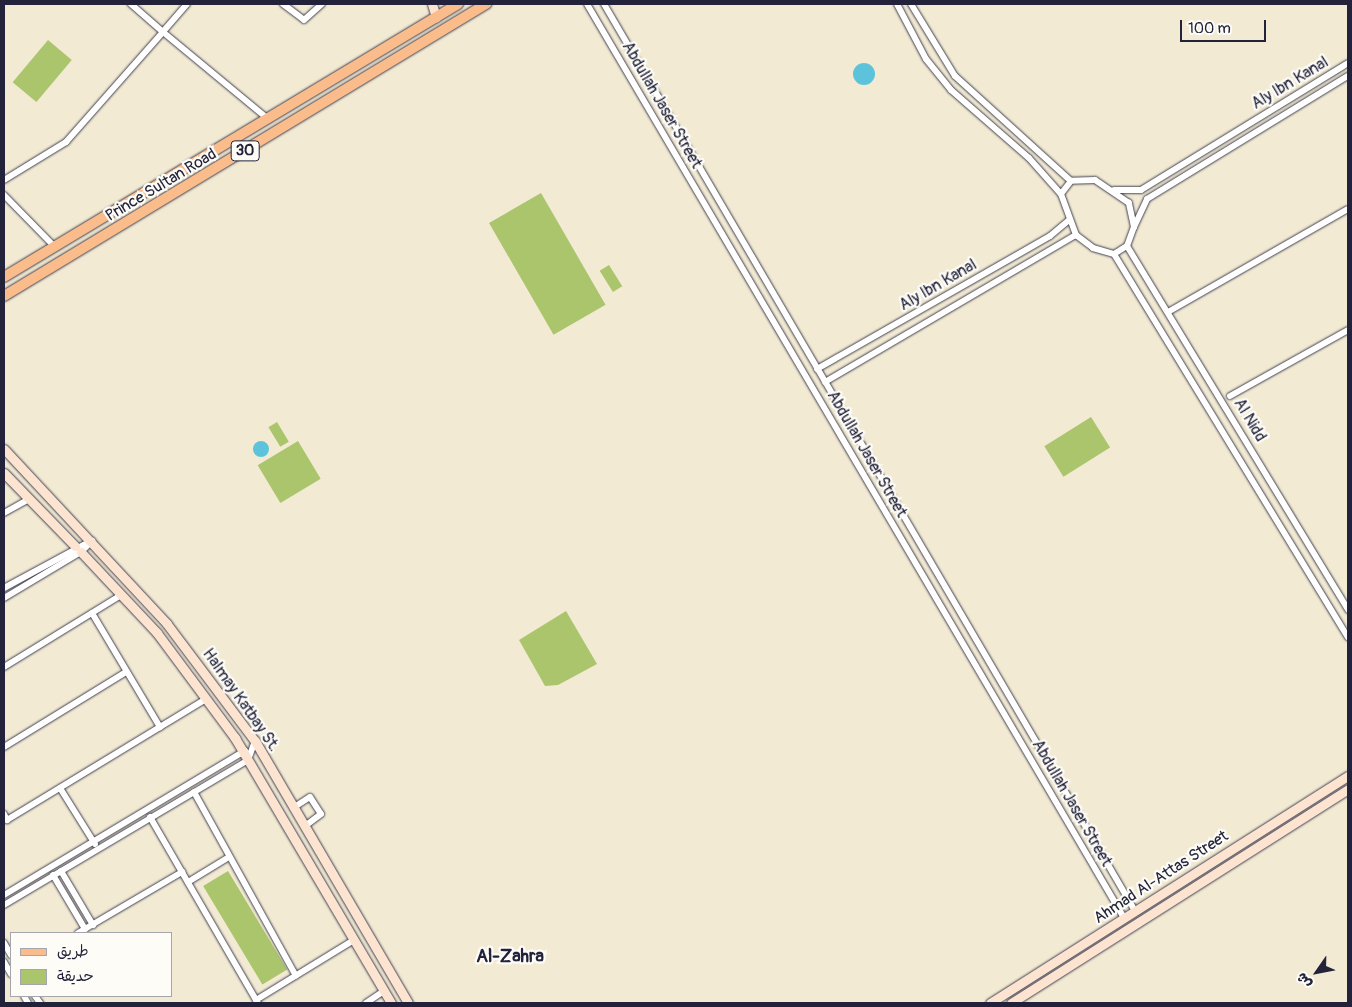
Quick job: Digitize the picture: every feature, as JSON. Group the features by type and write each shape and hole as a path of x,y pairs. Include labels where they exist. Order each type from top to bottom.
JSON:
{"main road":[{"name":"Prince Sultan Road","path":"4,296 486,4"},
{"name":"Prince Sultan Road","path":"4,277 436,17 452,5"},
{"path":"134,199 143,213"}],"street":[{"path":"131,4 268,119"},
{"path":"4,180 66,142 187,4"},
{"path":"283,4 304,20 322,4"},
{"path":"432,4 436,17"},
{"name":"Abdullah Jaser Street","path":"587,4 1124,918"},
{"name":"Abdullah Jaser Street","path":"604,4 1135,911"},
{"path":"897,4 912,35 934,70 975,111 1024,154 1062,194 1069,220 1076,235 1093,248 1114,254 1348,637"},
{"path":"911,4 923,29 945,62 983,101 1071,181 1095,180 1114,190 1129,203 1134,226"},
{"path":"912,35 923,29"},
{"path":"934,70 945,62"},
{"name":"Aly Ibn Kanal","path":"1114,190 1141,190 1348,63"},
{"path":"1114,254 1127,246 1147,199 1348,76"},
{"path":"975,111 983,101"},
{"path":"1024,154 1032,145"},
{"path":"1211,147 1216,157"},
{"path":"1062,194 1071,181"},
{"path":"4,196 54,246"},
{"path":"1168,312 1348,209"},
{"name":"Aly Ibn Kanal","path":"817,369 1050,236 1069,220"},
{"path":"825,382 1076,235"},
{"name":"Al Nidd","path":"1127,246 1348,610"},
{"path":"753,287 765,279"},
{"path":"1230,396 1348,330"},
{"name":"Halmay Katbay St.","path":"4,448 168,624 255,742 408,1003"},
{"name":"Halmay Katbay St.","path":"4,473 121,595 206,699 246,756 389,1002"},
{"path":"4,513 29,499"},
{"path":"4,588 92,541"},
{"path":"4,598 78,549"},
{"path":"4,667 121,595"},
{"path":"92,614 160,727"},
{"path":"4,747 126,672"},
{"path":"4,814 7,820 206,699"},
{"path":"4,906 194,792 246,756 255,742"},
{"path":"1025,750 1037,744"},
{"path":"4,895 246,756"},
{"name":"Ahmad Al-Attas Street","path":"990,1003 1348,776"},
{"path":"60,788 98,849"},
{"name":"Ahmad Al-Attas Street","path":"1011,1003 1348,789"},
{"path":"194,792 296,976"},
{"path":"294,808 310,797 321,814 304,827"},
{"path":"150,817 257,1001 354,940"},
{"path":"188,882 229,857"},
{"path":"61,871 93,925"},
{"path":"80,932 182,872"},
{"path":"54,876 85,929"},
{"path":"366,1003 384,992"}],"green space":[{"path":"48,40 72,60 36,102 13,82"},
{"path":"541,193 606,305 554,335 489,223"},
{"path":"609,265 622,286 613,292 600,271"},
{"path":"1091,417 1110,448 1063,477 1044,446"},
{"path":"277,422 289,442 280,447 268,427"},
{"path":"298,441 321,479 280,503 258,465"},
{"path":"566,611 597,664 558,685 545,686 519,640"},
{"path":"228,871 287,970 262,985 203,886"}],"water":[{"path":"864,63 872,66 875,74 872,82 864,85 856,82 853,74 856,66"},
{"path":"261,441 269,449 261,457 253,449"}],"district":[{"name":"Al-Zahra","path":"510,957"}]}
